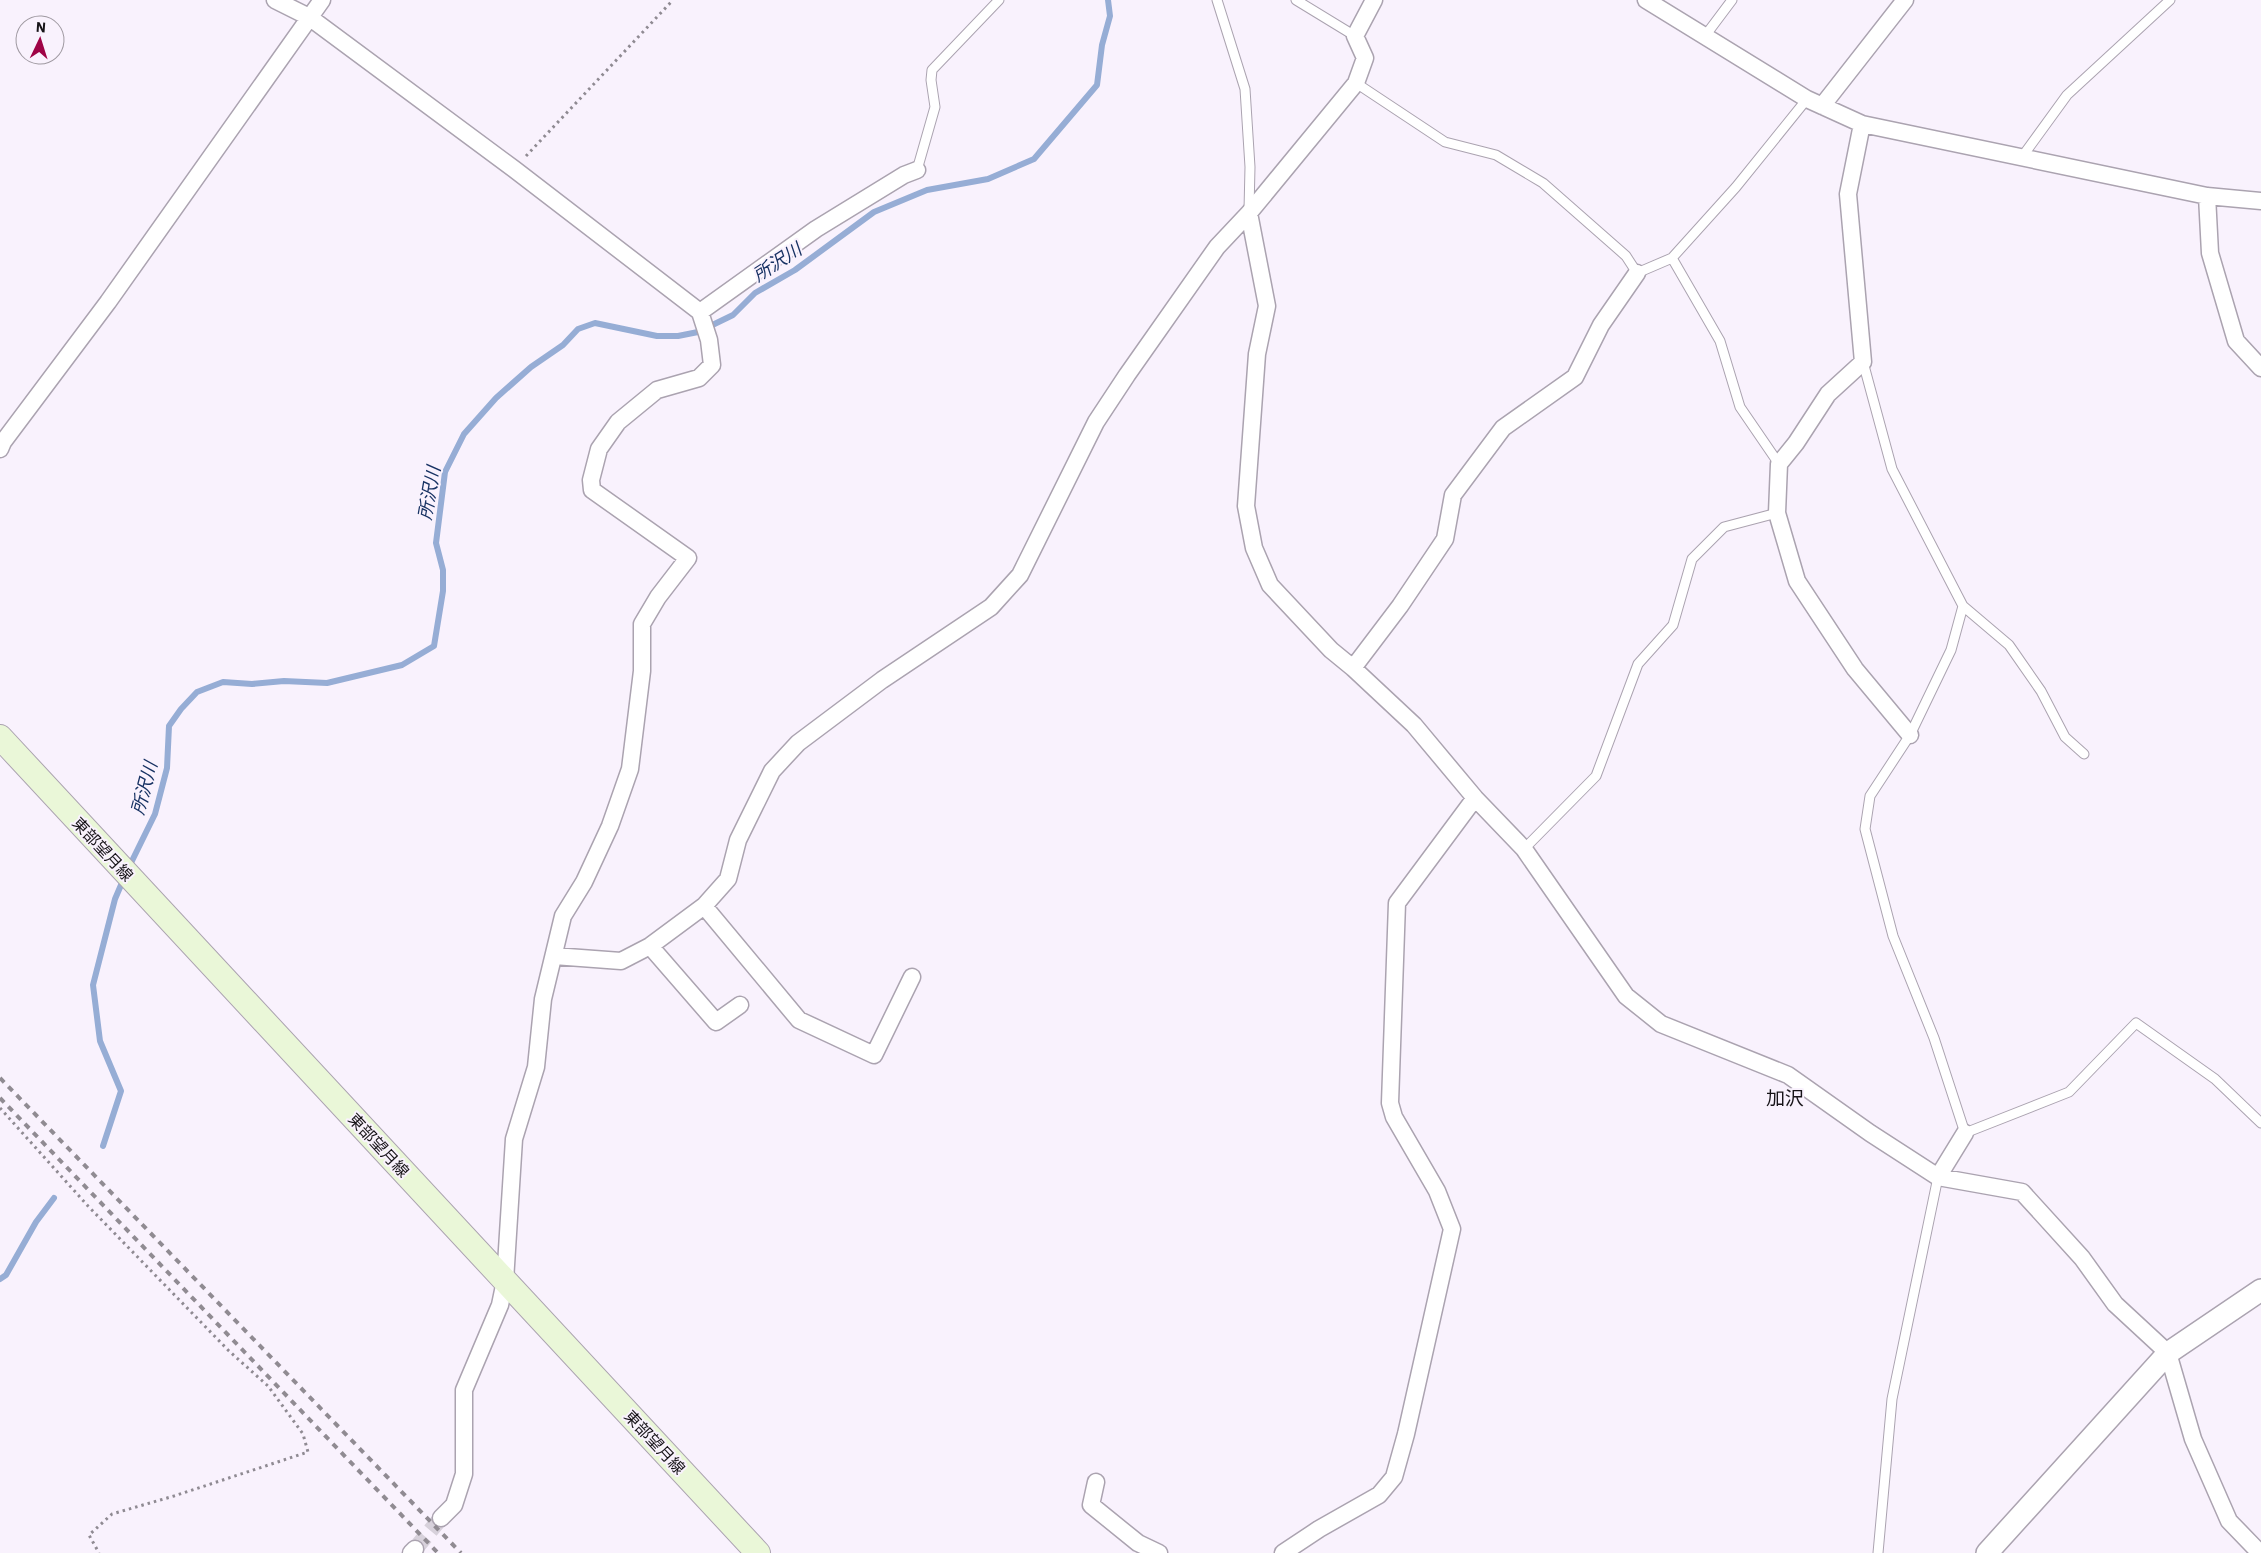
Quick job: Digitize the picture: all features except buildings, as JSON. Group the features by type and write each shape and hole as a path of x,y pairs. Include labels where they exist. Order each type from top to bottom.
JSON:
{"main road":[{"name":"東部望月線","path":"0,737 758,1553"}],"street":[{"path":"275,0 309,18 514,169 700,312 709,340 712,365 699,378 657,390 618,422 600,449 591,480 592,490 688,558 658,597 642,624 642,671 630,769 610,826 584,882 563,916 543,998 536,1067 514,1139 505,1281 500,1306 464,1390 464,1474 454,1505 441,1518"},
{"path":"0,449 3,442 108,302 322,0"},
{"path":"554,956 621,961 650,946 704,906 728,879 738,840 772,771 798,743 882,680 990,606 1020,575 1096,422 1218,247 1249,213 1356,83 1365,58 1355,36 1374,0"},
{"path":"1646,0 1814,103 1862,124 2207,196 2261,200"},
{"path":"1814,103 1905,0"},
{"path":"1862,124 1848,194 1863,362 1828,394 1796,443 1779,464 1777,513 1797,581 1855,669 1910,735"},
{"path":"700,312 816,229 904,174 918,170"},
{"path":"2207,196 2210,253 2236,341 2261,368"},
{"path":"1249,213 1267,306 1257,354 1246,506 1254,548 1270,585 1331,650 1414,725 1475,798 1524,849 1626,996 1661,1024 1788,1075 1870,1133 1938,1177 2022,1192 2082,1258 2115,1304 2168,1352 2193,1438 2229,1521 2260,1553"},
{"path":"1353,668 1400,606 1444,539 1453,495 1503,428 1575,377 1601,325 1637,272"},
{"path":"1284,1553 1319,1529 1379,1495 1394,1476 1406,1434 1452,1229 1437,1191 1394,1117 1390,1104 1397,903 1475,798"},
{"path":"704,906 800,1020 874,1055 912,977"},
{"path":"650,946 716,1022 740,1005"},
{"path":"1938,1177 1965,1134"},
{"path":"1987,1553 2168,1352 2261,1290"},
{"path":"1096,1482 1091,1505 1138,1543 1158,1553"}],"lane":[{"path":"918,170 935,107 931,80 932,70 999,0"},
{"path":"1217,0 1244,89 1250,167 1249,213"},
{"path":"1296,0 1355,36"},
{"path":"1705,36 1732,0"},
{"path":"2022,158 2067,95 2170,0"},
{"path":"1356,83 1446,142 1496,155 1543,183 1626,256 1637,272 1672,258 1814,103"},
{"path":"1672,258 1720,341 1740,407 1779,464"},
{"path":"1863,362 1892,469 1963,606 2009,645 2041,691 2065,737 2084,754"},
{"path":"1524,849 1596,776 1638,664 1674,625 1692,559 1724,528 1777,513"},
{"path":"1963,606 1951,650 1910,735 1870,796 1865,829 1892,936 1934,1038 1965,1134 2069,1092 2136,1022 2215,1079 2261,1123"},
{"path":"1878,1553 1892,1399 1938,1177"}],"path":[{"path":"514,169 673,0"},
{"path":"0,1108 88,1206 229,1351 268,1386 303,1434 308,1452 174,1496 112,1514 89,1535 99,1553"}],"waterway":[{"name":"所沢川","path":"128,869 155,814 167,768 169,726 181,709 197,692 223,682 252,684 284,681 327,683 402,665 434,646 443,591 443,570 436,543 445,472 464,434 496,398 531,367 563,345 578,329 595,323 657,336 678,336 698,332 733,315 755,293 795,270 874,212 927,190 988,179 1034,159 1097,85 1102,45 1110,16 1108,0"},
{"name":"所沢川","path":"103,1146 121,1091 100,1041 93,985 115,899 124,878"},
{"name":"所沢川","path":"0,1279 6,1275 36,1222 54,1198"}],"tunnel":[{"path":"415,1549 441,1518"}],"railway":[{"path":"0,1078 461,1553"},
{"path":"0,1098 438,1553"}],"district":[{"name":"加沢","path":"1785,1098"}]}
